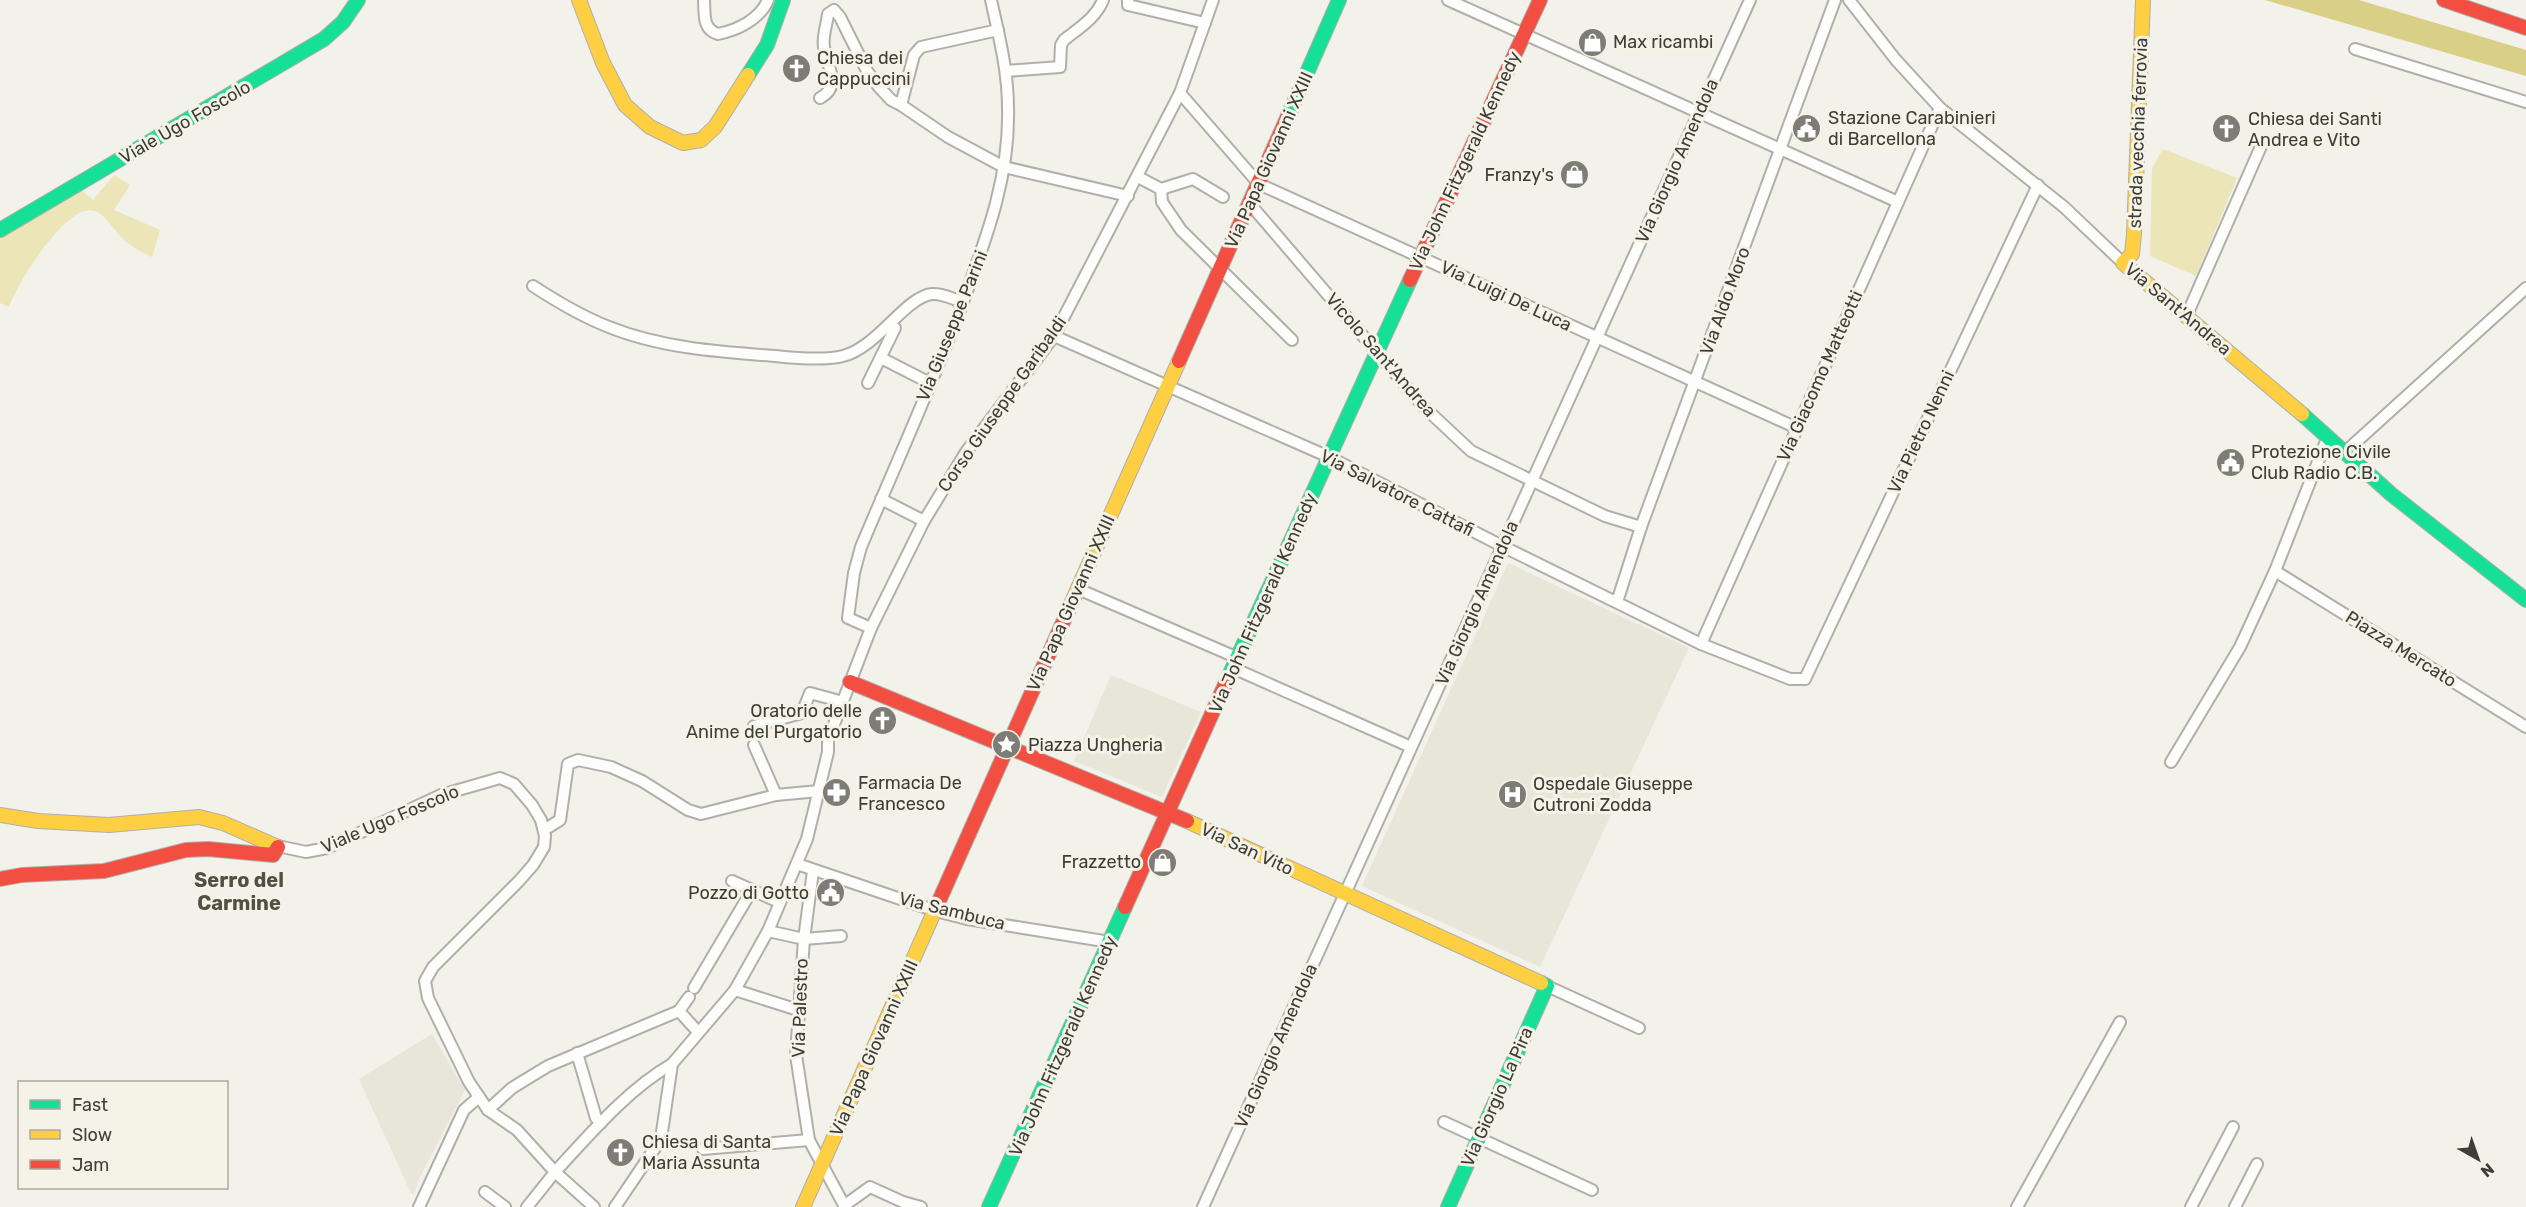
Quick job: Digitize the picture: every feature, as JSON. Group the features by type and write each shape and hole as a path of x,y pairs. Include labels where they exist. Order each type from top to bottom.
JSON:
{"street":[{"name":"Viale Ugo Foscolo","path":"0,230 313,47 343,22 358,0"},
{"path":"579,0 603,63 625,105 650,127 683,143 701,140 715,127 766,45 783,0"},
{"path":"704,0 706,26 710,32 718,34 757,17 764,11 768,0"},
{"name":"Via Giuseppe Parini","path":"871,628 848,618 854,573 861,547 963,302 985,243 999,194 1004,167 1008,110 1006,71 991,0"},
{"path":"1006,71 1060,67 1061,45 1064,40 1092,17 1103,0"},
{"path":"1128,0 1128,5 1205,22"},
{"name":"Corso Giuseppe Garibaldi","path":"530,1206 555,1172 601,1123 659,1071 672,1064 735,990 768,931 797,864 813,820 828,752 828,740 871,628 924,521 966,452 1054,336 1180,93 1213,0"},
{"name":"Via Papa Giovanni XXIII","path":"803,1207 936,911 1007,744 1340,0"},
{"path":"1448,0 1898,202"},
{"name":"Via John Fitzgerald Kennedy","path":"989,1207 1377,350 1540,0"},
{"name":"Via Giorgio Amendola","path":"1203,1207 1750,0"},
{"name":"Via Aldo Moro","path":"1617,602 1641,527 1835,0"},
{"name":"Via Sant'Andrea","path":"1849,0 1896,60 1940,108 2038,186 2123,263 2273,388 2391,494 2526,600"},
{"name":"strada vecchia ferrovia","path":"2123,263 2132,254 2134,234 2143,0"},
{"path":"2444,0 2526,27"},
{"path":"820,98 830,90 832,84 831,68 823,45 828,14 834,10 840,17 873,81 891,100 948,137 1004,167 1128,196"},
{"path":"901,105 915,55 921,47 998,30"},
{"path":"2355,49 2526,102"},
{"name":"Via Luigi De Luca","path":"1180,93 1259,184 1596,339 1797,428"},
{"name":"Via Giacomo Matteotti","path":"1701,644 1940,108"},
{"path":"2186,317 2262,144"},
{"path":"1137,177 1161,189 1193,178 1223,196"},
{"name":"Via Pietro Nenni","path":"1804,679 2038,186"},
{"path":"1161,189 1162,202 1171,219 1293,340"},
{"name":"Vicolo Sant'Andrea","path":"1250,204 1424,406 1471,451 1605,516 1641,527"},
{"path":"533,286 607,326 645,339 722,352 799,358 842,357 861,349 875,339 898,316 926,296 937,294 963,302"},
{"path":"2345,452 2526,288"},
{"path":"868,383 896,328"},
{"name":"Via Salvatore Cattafi","path":"1054,336 1329,457 1502,546 1701,644 1790,679 1804,679"},
{"path":"881,358 930,382"},
{"path":"2171,762 2240,647 2275,571 2328,436"},
{"path":"881,499 924,521"},
{"name":"Piazza Mercato","path":"2275,571 2526,727"},
{"path":"1078,589 1411,747"},
{"name":"Via San Vito","path":"850,682 1007,744 1168,812 1344,895 1639,1028"},
{"path":"754,726 802,713 810,693 843,702"},
{"path":"754,746 776,795"},
{"path":"594,1207 555,1172 517,1130 488,1110 469,1082 428,998 425,981 433,967 533,865 544,847 544,830 560,820 568,764 573,761 586,761 626,773 694,813 707,813 776,795 819,791"},
{"name":"Viale Ugo Foscolo","path":"0,815 110,825 199,817 223,823 278,846 306,852 327,848 441,795 500,778 521,790 532,805 544,830"},
{"path":"0,879 20,874 71,875 104,872 163,854 189,849 273,855 278,846"},
{"name":"Via Sambuca","path":"797,864 936,911 968,919 1110,942"},
{"name":"Via Palestro","path":"813,871 804,939 796,1055 809,1140 845,1206"},
{"path":"732,881 779,902"},
{"path":"488,1110 512,1088 532,1075 577,1053 680,1011 752,890"},
{"path":"768,931 804,939 841,936"},
{"name":"Via Giorgio La Pira","path":"1448,1207 1547,986"},
{"path":"735,990 798,1010"},
{"path":"680,1011 698,1032"},
{"path":"2017,1207 2120,1022"},
{"path":"577,1053 596,1118 601,1123"},
{"path":"615,1207 661,1139 672,1064"},
{"path":"419,1207 464,1110 479,1097"},
{"path":"1444,1122 1592,1190"},
{"path":"2191,1207 2233,1127"},
{"path":"703,1149 809,1140"},
{"path":"2235,1207 2257,1164"},
{"path":"845,1206 870,1187 903,1202 921,1207"},
{"path":"485,1192 505,1207"}],"shaded area":[{"path":"2265,0 2359,0 2526,50 2526,76"},
{"path":"2163,149 2237,178 2196,276 2150,256 2152,168"},
{"path":"114,175 130,185 114,210 160,230 152,257 124,240 100,213 84,211 71,219 44,247 22,281 9,307 0,303 0,238 81,190 93,200"},
{"name":"Ospedale Giuseppe Cutroni Zodda","path":"1508,563 1689,648 1540,967 1362,886"},
{"path":"1111,675 1201,712 1162,797 1074,761"},
{"path":"432,1034 465,1090 420,1177 414,1194 411,1193 359,1079"}],"traffic: fast":[{"path":"0,230 324,39 343,22 358,0"},
{"path":"748,75 767,45 783,0"},
{"path":"1288,116 1339,0"},
{"path":"1228,678 1410,280"},
{"path":"2302,414 2391,494 2526,600"},
{"path":"989,1207 1125,907"},
{"path":"1448,1207 1547,986 1541,983"}],"traffic: slow":[{"path":"579,0 603,63 625,105 650,127 683,143 701,140 715,127 748,75"},
{"path":"2143,0 2134,234 2132,254 2123,263 2302,414"},
{"path":"1068,611 1179,361"},
{"path":"0,815 38,821 109,825 199,817 223,823 278,847"},
{"path":"1187,821 1541,983"},
{"path":"803,1207 939,901"}],"traffic: jam":[{"path":"1410,280 1540,0"},
{"path":"2444,0 2526,28"},
{"path":"1179,361 1288,116"},
{"path":"939,901 1068,611"},
{"path":"1125,907 1228,678"},
{"path":"850,682 1187,821"},
{"path":"0,879 22,875 104,871 186,850 208,849 273,855 278,847"}],"place":[{"name":"Max ricambi","path":"1592,42"},
{"name":"Chiesa dei Cappuccini","path":"796,68"},
{"name":"Stazione Carabinieri di Barcellona","path":"1807,128"},
{"name":"Chiesa dei Santi Andrea e Vito","path":"2227,129"},
{"name":"Franzy's","path":"1575,175"},
{"name":"Protezione Civile Club Radio C.B.","path":"2230,462"},
{"name":"Oratorio delle Anime del Purgatorio","path":"883,721"},
{"name":"Piazza Ungheria","path":"1007,745"},
{"name":"Farmacia De Francesco","path":"837,793"},
{"name":"Ospedale Giuseppe Cutroni Zodda","path":"1512,794"},
{"name":"Frazzetto","path":"1162,862"},
{"name":"Pozzo di Gotto","path":"830,893"},
{"name":"Chiesa di Santa Maria Assunta","path":"621,1152"}],"district":[{"name":"Serro del Carmine","path":"239,892"}]}
